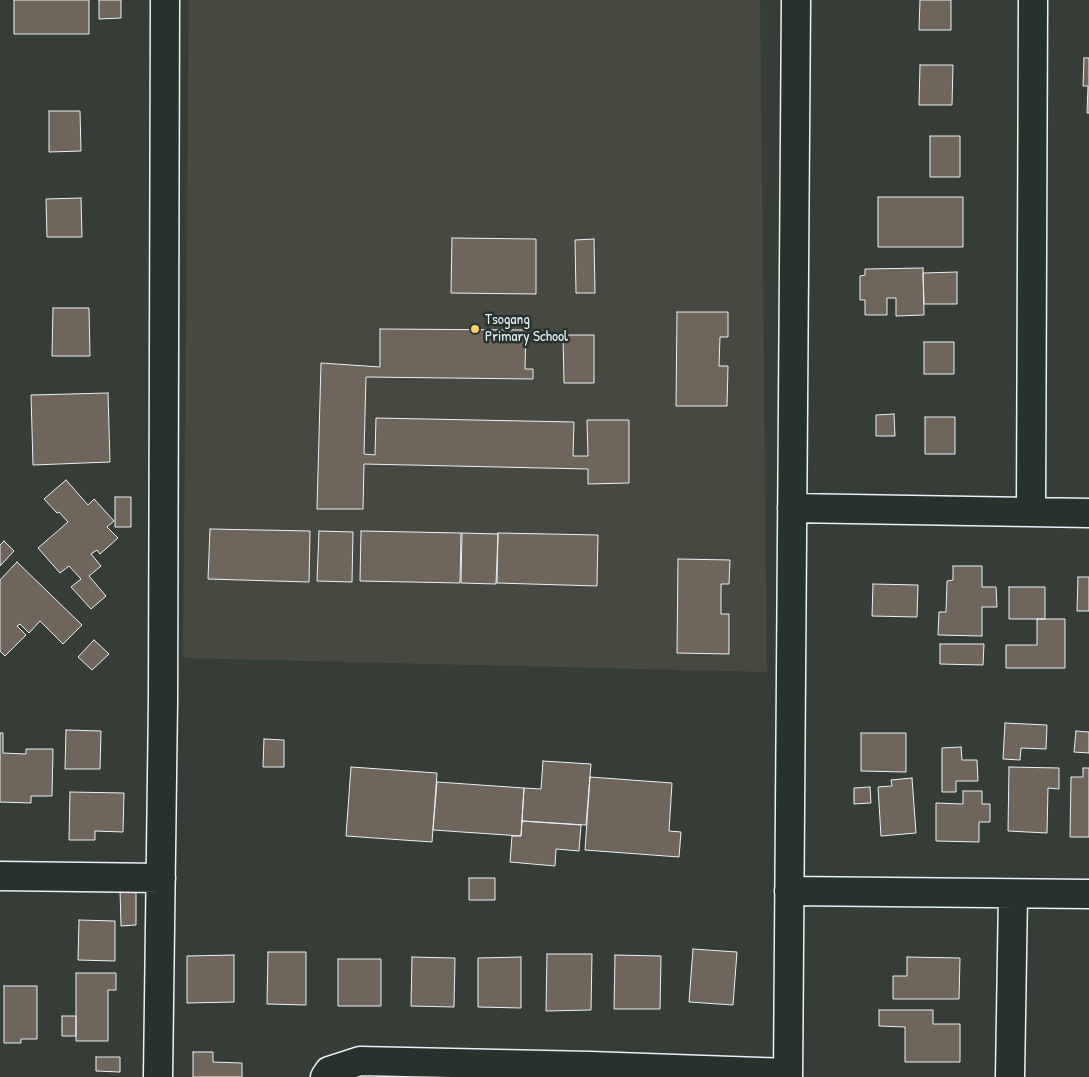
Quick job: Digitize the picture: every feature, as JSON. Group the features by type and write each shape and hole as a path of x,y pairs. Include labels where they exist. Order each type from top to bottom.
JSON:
{"street":[{"path":"158,1077 163,701 165,0"},
{"path":"325,1077 329,1071 360,1061 590,1071 788,1075 796,0"},
{"path":"1031,511 1033,0"},
{"path":"792,508 1089,513"},
{"path":"0,876 161,878"},
{"path":"789,891 1089,894"},
{"path":"1010,1077 1013,894"}],"shaded area":[{"name":"Tsogang Primary School","path":"189,0 760,0 767,672 183,658"}],"building":[{"path":"14,0 89,0 89,34 14,34"},
{"path":"99,0 121,0 121,18 99,19"},
{"path":"920,0 951,0 951,30 919,30"},
{"path":"1084,58 1089,58 1089,113 1087,113 1088,86 1083,86"},
{"path":"920,65 953,65 952,105 919,105"},
{"path":"49,111 80,111 81,151 49,152"},
{"path":"930,136 960,136 960,177 930,177"},
{"path":"878,197 963,197 963,247 878,247"},
{"path":"81,198 82,237 47,237 46,199"},
{"path":"452,238 536,239 536,294 451,293"},
{"path":"594,239 595,293 576,293 575,240"},
{"path":"923,268 924,315 896,316 896,298 887,298 887,315 865,315 865,300 860,300 860,276 865,275 865,269"},
{"path":"957,272 957,304 924,304 923,273"},
{"path":"53,308 89,308 90,356 52,356"},
{"path":"677,312 728,312 728,337 720,337 719,366 728,366 727,406 676,406"},
{"path":"380,329 526,330 525,369 533,369 533,379 366,377 364,454 375,455 376,418 574,422 573,456 588,456 587,420 629,420 629,483 588,484 588,469 364,464 363,509 317,509 321,363 380,367"},
{"path":"563,335 594,335 594,383 564,383"},
{"path":"924,342 954,342 954,374 924,374"},
{"path":"108,393 110,462 33,465 31,395"},
{"path":"894,414 895,436 876,436 876,415"},
{"path":"925,417 955,417 955,454 925,454"},
{"path":"66,480 88,505 94,499 114,521 107,527 118,538 100,554 97,550 91,554 101,566 89,576 106,596 91,609 71,587 81,579 69,566 60,573 38,548 68,522 44,499"},
{"path":"115,497 131,497 131,527 115,527"},
{"path":"210,529 310,531 309,582 208,579"},
{"path":"319,531 353,532 352,582 317,581"},
{"path":"361,531 461,533 460,583 360,581"},
{"path":"462,533 498,534 496,584 461,583"},
{"path":"498,533 598,535 597,586 497,583"},
{"path":"4,541 14,551 0,566 0,545"},
{"path":"678,559 730,560 729,584 721,584 721,614 729,614 729,654 677,653"},
{"path":"17,562 82,625 63,644 40,621 29,633 20,624 17,626 26,635 5,656 0,651 0,580"},
{"path":"953,566 982,566 982,587 996,587 997,607 982,607 982,636 938,635 939,612 946,612 947,581 953,580"},
{"path":"1078,577 1089,577 1089,611 1077,611"},
{"path":"873,584 918,585 917,617 872,616"},
{"path":"1009,587 1045,587 1045,619 1009,619"},
{"path":"1037,619 1065,619 1065,668 1006,668 1006,645 1037,645"},
{"path":"94,640 109,654 92,670 78,657"},
{"path":"940,644 984,644 983,665 940,664"},
{"path":"1005,723 1047,725 1046,749 1021,748 1020,760 1003,759"},
{"path":"66,730 101,731 100,769 65,769"},
{"path":"1076,731 1089,732 1089,753 1074,752"},
{"path":"0,733 3,733 3,753 26,754 26,749 53,749 52,796 31,796 31,803 0,802"},
{"path":"861,733 906,733 906,772 861,771"},
{"path":"264,739 284,740 284,767 263,767"},
{"path":"961,747 962,760 977,760 978,781 956,781 956,792 942,792 942,748"},
{"path":"543,761 591,764 586,825 522,821 524,788 541,789"},
{"path":"351,767 437,773 432,842 346,836"},
{"path":"1009,767 1059,768 1059,789 1048,788 1047,833 1008,831"},
{"path":"1083,768 1089,768 1089,837 1070,837 1071,777 1083,777"},
{"path":"590,777 672,783 669,831 681,832 679,857 585,850"},
{"path":"912,778 916,833 881,836 878,787 892,786 891,780"},
{"path":"437,782 524,788 521,836 433,830"},
{"path":"870,787 871,803 854,804 854,788"},
{"path":"963,791 982,791 982,804 990,804 990,822 979,822 979,842 936,841 936,803 963,804"},
{"path":"70,792 124,793 123,832 95,831 95,840 69,840"},
{"path":"522,821 581,825 579,851 556,849 555,866 510,862 512,836 521,836"},
{"path":"469,878 495,878 495,900 469,900"},
{"path":"136,888 136,925 121,926 120,889"},
{"path":"79,920 115,921 115,961 78,960"},
{"path":"693,949 737,952 733,1005 689,1002"},
{"path":"268,952 306,952 306,1005 267,1004"},
{"path":"547,954 592,954 591,1010 546,1011"},
{"path":"234,955 234,1002 187,1003 187,956"},
{"path":"615,955 661,956 660,1009 614,1009"},
{"path":"412,957 455,958 454,1007 411,1006"},
{"path":"521,957 521,1008 478,1007 478,958"},
{"path":"907,957 960,958 959,999 893,999 893,976 907,976"},
{"path":"338,959 381,959 381,1006 338,1006"},
{"path":"76,973 116,973 116,990 108,990 108,1041 76,1041"},
{"path":"4,986 37,986 37,1039 21,1039 21,1043 4,1043"},
{"path":"879,1010 933,1010 933,1024 960,1024 960,1062 905,1062 905,1027 879,1026"},
{"path":"62,1016 76,1016 76,1036 62,1036"},
{"path":"193,1052 213,1052 213,1062 242,1063 242,1077 193,1077"},
{"path":"96,1057 120,1057 120,1072 96,1071"}],"place":[{"name":"Tsogang Primary School","path":"475,329"}]}
